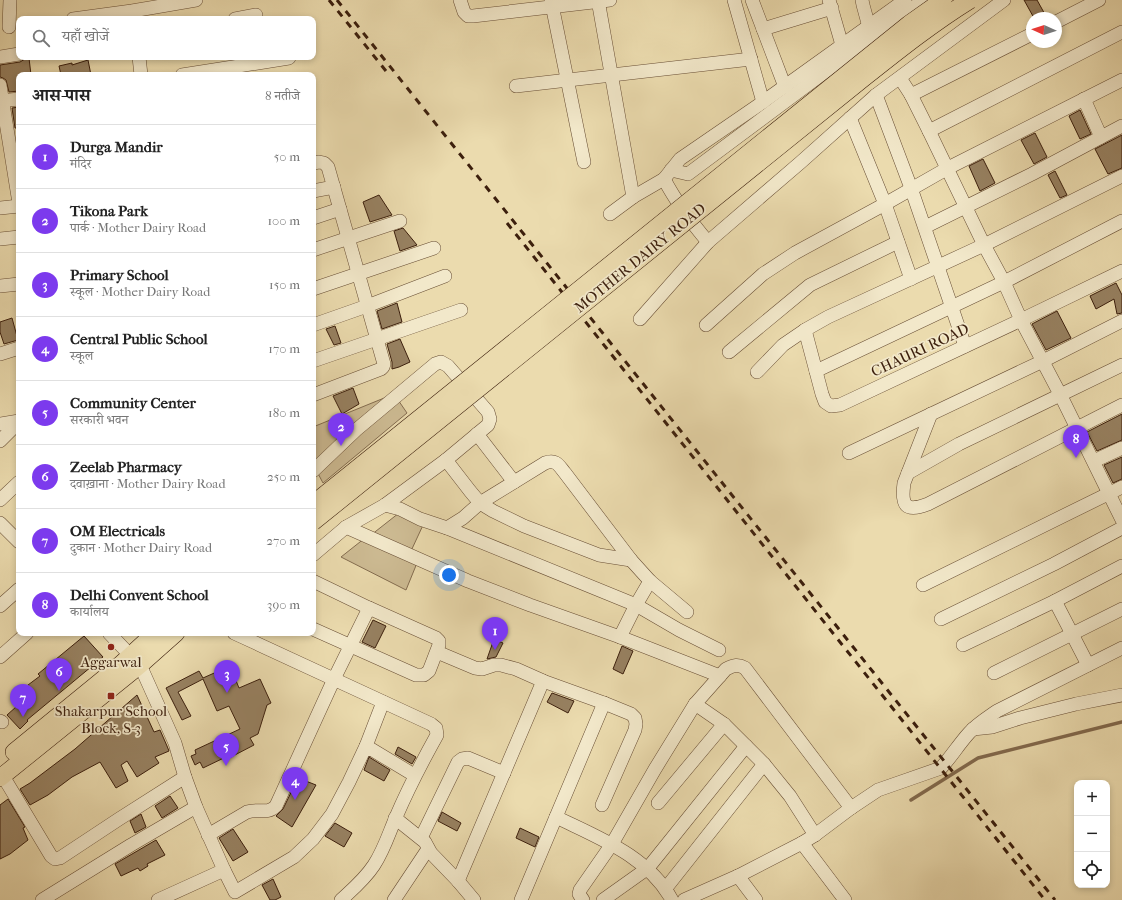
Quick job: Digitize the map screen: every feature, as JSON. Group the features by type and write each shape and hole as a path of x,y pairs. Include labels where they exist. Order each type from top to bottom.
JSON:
{"main road":[{"name":"MOTHER DAIRY ROAD","path":"316,502 909,24 943,0"},
{"name":"MOTHER DAIRY ROAD","path":"316,520 865,77 918,35 970,0"},
{"path":"135,660 153,636"},
{"path":"1,773 118,667 135,660 171,636"}],"street":[{"path":"9,28 10,0"},
{"path":"93,16 196,0"},
{"path":"460,0 464,12 468,16 551,3 602,0 611,75 632,197"},
{"path":"734,0 763,102"},
{"path":"752,0 785,87"},
{"path":"862,0 868,26"},
{"path":"610,214 632,197 668,175 680,159 785,87 905,0"},
{"path":"668,175 688,174 885,27 924,0"},
{"path":"640,319 708,242 876,95 1004,0"},
{"path":"1062,19 1099,0"},
{"path":"551,3 584,162"},
{"path":"763,29 830,4 842,45"},
{"path":"929,131 1122,32"},
{"path":"911,95 1026,37"},
{"path":"0,57 16,54"},
{"path":"516,86 751,59"},
{"path":"139,60 141,72"},
{"path":"201,72 276,60"},
{"path":"900,78 911,95 948,168 1021,320 1094,461 1122,520"},
{"path":"706,325 764,274 795,253 948,168 1122,80"},
{"path":"0,85 1,101 16,172"},
{"path":"876,95 925,227 965,346"},
{"path":"1,101 16,99"},
{"path":"1084,99 1101,137"},
{"path":"850,118 885,204 911,279"},
{"path":"925,227 1032,174 1122,126"},
{"path":"316,162 324,163 328,167 384,364 383,368 381,369 316,394"},
{"path":"668,175 676,200 708,242"},
{"path":"757,372 783,345 828,317 984,245 1122,176"},
{"path":"316,190 334,187"},
{"path":"0,208 16,206"},
{"path":"316,217 340,208"},
{"path":"316,249 400,221"},
{"path":"805,330 816,371 1004,282 1122,221"},
{"path":"0,239 16,237"},
{"path":"729,352 810,286 898,242"},
{"path":"316,288 434,248"},
{"name":"CHAURI ROAD","path":"816,371 825,402 831,406 840,405 1122,271"},
{"path":"316,324 445,276"},
{"path":"0,286 16,284"},
{"path":"316,360 461,310"},
{"path":"849,453 1043,361 1122,321"},
{"path":"0,354 16,349"},
{"path":"316,468 356,430 434,364 441,362 448,366 488,412 490,418 488,424 446,460 385,505 346,527 316,552"},
{"path":"908,472 959,444 1122,366"},
{"path":"931,414 904,483 902,495 904,503 909,507 917,508 928,504 1122,405"},
{"path":"0,424 16,421"},
{"path":"0,441 16,424"},
{"path":"476,434 514,482"},
{"path":"1094,461 1122,448"},
{"path":"446,460 470,492 480,503 493,512 524,526 599,555 631,560"},
{"path":"447,528 463,518 480,503 545,463 553,461 557,463 631,560 650,581 687,612"},
{"path":"0,500 16,485"},
{"path":"924,585 1122,487"},
{"path":"385,505 400,509 420,519 447,528 636,605 679,630 718,650"},
{"path":"0,523 16,534"},
{"path":"346,527 468,582 620,637 720,676"},
{"path":"941,619 1054,564 1122,528"},
{"path":"963,645 1122,566"},
{"path":"620,637 650,581"},
{"path":"316,582 436,638 439,641 439,645 429,671 424,675 416,675 316,630"},
{"path":"0,606 16,591"},
{"path":"1055,600 1088,665"},
{"path":"208,834 248,812 253,810 267,812 276,806 334,679 369,608"},
{"path":"994,673 1122,609"},
{"path":"0,657 24,636"},
{"path":"112,636 135,660 175,743 196,807 237,896 294,857 313,839 332,814 366,746 383,702"},
{"path":"241,636 431,724 436,728 437,735 414,776 375,865 362,882 340,900"},
{"path":"684,900 702,896 802,843 878,790 941,768 983,720 997,711 1122,648"},
{"path":"436,652 475,668 482,669 494,665 501,665 516,669 543,681 631,714 635,718 635,730 602,805"},
{"path":"583,900 579,894 580,890 612,844 655,769 695,704 726,669 732,665 739,665 745,668 851,808"},
{"path":"458,882 543,681"},
{"path":"974,729 992,727 1027,716 1122,695"},
{"path":"521,900 604,703"},
{"path":"695,704 724,724 764,764 790,796 814,835"},
{"path":"658,802 724,724"},
{"path":"366,746 414,776"},
{"path":"603,900 648,868 746,746"},
{"path":"421,838 458,762 462,758 468,758 504,773"},
{"path":"666,888 764,764"},
{"path":"1,773 51,856 55,859 60,858 185,777"},
{"path":"42,900 130,845 196,807"},
{"path":"556,817 612,844 648,868 666,888 672,900"},
{"path":"396,818 425,842 428,849 474,900"},
{"path":"802,843 845,900"},
{"path":"394,900 428,849"},
{"path":"158,900 224,870"},
{"path":"738,876 756,900"}],"shaded area":[{"path":"394,394 407,413 323,483 316,470 316,426"},
{"path":"399,513 424,523 411,551 371,535"},
{"path":"365,538 417,563 406,590 341,557"}],"building":[{"path":"1024,0 1037,0 1044,12 1031,12"},
{"path":"23,60 29,60 31,72 16,72 16,91 9,92 6,80 0,77 0,65 20,62"},
{"path":"88,60 90,72 60,72 59,66 72,63 72,65"},
{"path":"16,107 16,128 15,128 12,108"},
{"path":"1080,110 1091,134 1080,139 1069,116"},
{"path":"1035,133 1047,157 1034,164 1021,140"},
{"path":"1122,135 1122,168 1108,174 1095,149"},
{"path":"983,159 995,183 980,191 969,166"},
{"path":"1055,171 1067,195 1060,198 1048,175"},
{"path":"379,195 392,215 370,222 363,202"},
{"path":"403,228 417,245 400,251 394,231"},
{"path":"1116,283 1122,295 1122,313 1117,314 1114,299 1096,309 1090,296"},
{"path":"397,303 402,322 382,329 377,311"},
{"path":"1057,311 1071,338 1046,350 1032,324"},
{"path":"12,318 16,333 16,341 4,344 0,332 0,322"},
{"path":"335,326 341,343 334,345 326,329"},
{"path":"400,339 410,362 392,369 392,362 387,344"},
{"path":"353,388 359,404 342,414 333,396"},
{"path":"1122,414 1122,440 1097,451 1087,432"},
{"path":"1122,457 1122,479 1113,483 1104,465"},
{"path":"373,620 386,626 375,648 362,642"},
{"path":"84,636 103,657 27,720 28,721 20,729 7,715 26,698 20,691 40,676 38,674"},
{"path":"494,639 503,643 496,657 487,659"},
{"path":"622,646 633,651 623,674 613,669"},
{"path":"230,666 239,688 260,679 271,703 267,705 258,734 250,738 254,745 231,757 230,755 203,768 200,762 195,765 191,756 196,754 195,750 240,729 229,706 217,711 203,679 178,692 191,716 182,720 166,688 199,671 203,678"},
{"path":"552,693 574,701 568,713 547,702"},
{"path":"137,695 154,732 160,730 169,751 155,757 159,763 137,777 127,761 121,765 128,781 116,788 100,762 72,777 48,795 30,805 20,789 75,749"},
{"path":"398,747 416,757 412,764 395,754"},
{"path":"369,757 390,770 384,781 364,770"},
{"path":"298,778 316,785 292,827 276,816 283,809"},
{"path":"170,796 178,808 162,818 155,806"},
{"path":"8,799 25,827 23,828 28,840 10,854 0,859 0,805"},
{"path":"442,812 461,823 457,831 438,821"},
{"path":"141,814 146,827 135,833 130,821"},
{"path":"335,823 352,833 344,847 325,836"},
{"path":"520,828 539,837 535,847 516,838"},
{"path":"233,829 248,852 233,861 219,838"},
{"path":"156,840 165,855 147,864 148,866 140,871 138,868 121,876 115,864"},
{"path":"273,879 281,897 275,900 270,900 262,885"}],"waterway":[{"path":"911,800 978,758 1122,722"}],"railway":[{"path":"329,0 390,76"},
{"path":"337,0 1055,900"},
{"path":"507,223 1045,900"}],"place":[{"name":"Tikona Park","path":"341,446"},
{"name":"Delhi Convent School","path":"1076,458"},
{"name":"Aggarwal","path":"111,647"},
{"name":"Durga Mandir","path":"495,650"},
{"name":"Zeelab Pharmacy","path":"59,691"},
{"name":"Primary School","path":"227,693"},
{"name":"Shakarpur School Block, S-3","path":"111,696"},
{"name":"OM Electricals","path":"23,717"},
{"name":"Community Center","path":"226,766"},
{"name":"Central Public School","path":"295,800"}]}
